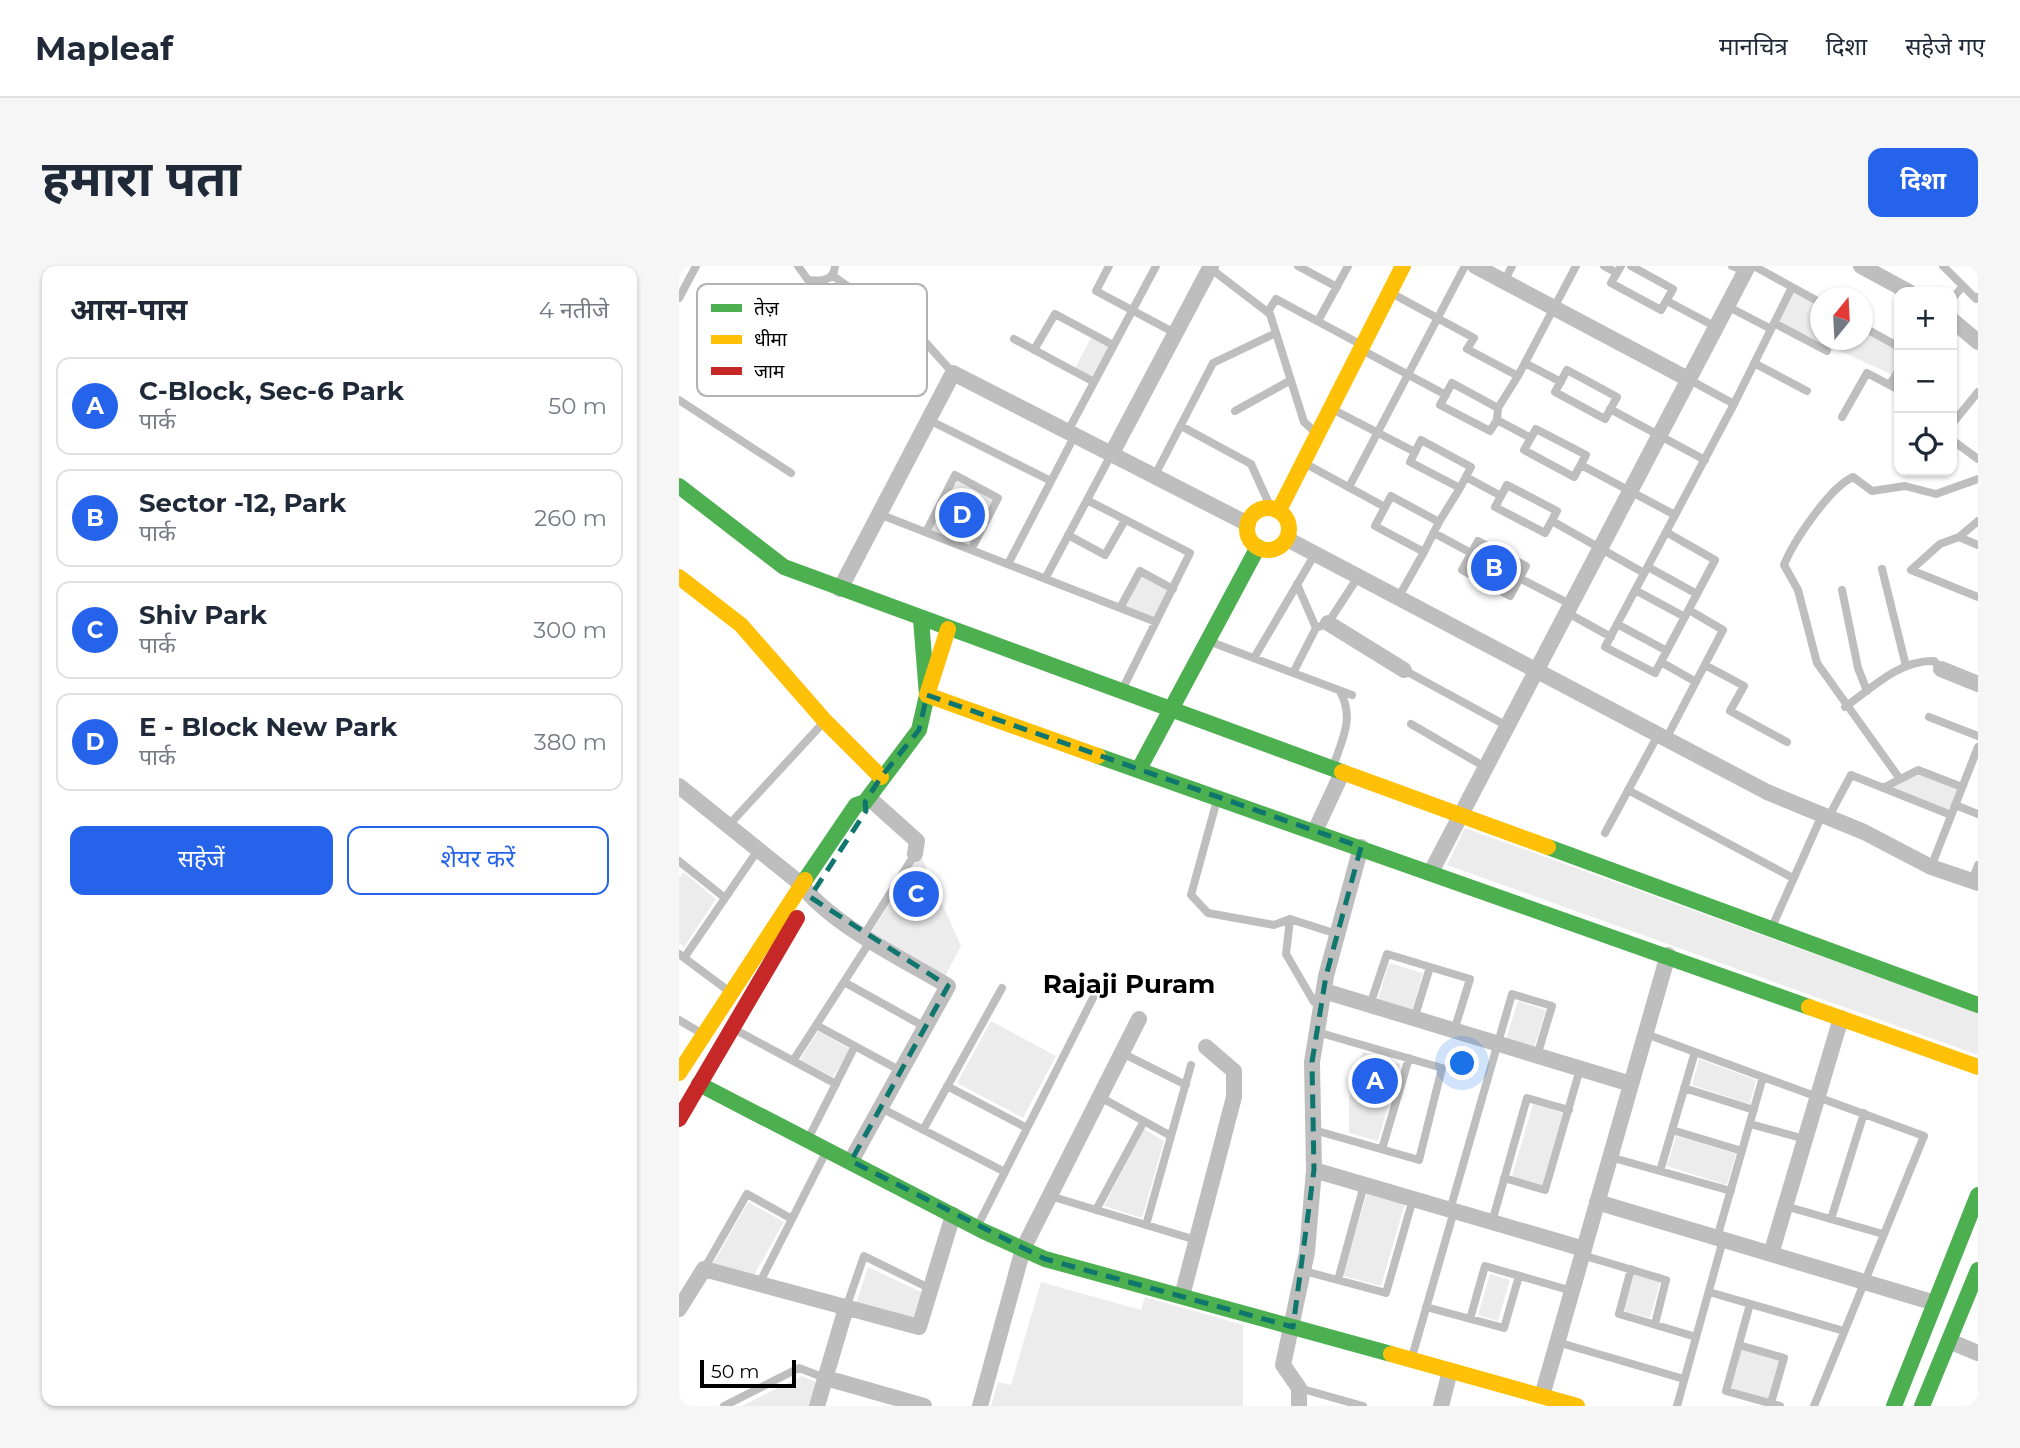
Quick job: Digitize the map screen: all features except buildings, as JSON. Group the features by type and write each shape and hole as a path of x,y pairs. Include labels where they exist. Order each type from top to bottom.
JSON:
{"street":[{"path":"1275,509 1303,463 1403,266"},
{"path":"1475,266 1688,379"},
{"path":"1861,266 1900,287"},
{"path":"1112,453 1210,267"},
{"path":"1431,872 1745,267"},
{"path":"1957,324 1978,342"},
{"path":"840,589 953,373 1248,524"},
{"path":"679,486 784,567 1978,1005"},
{"path":"1275,509 1289,526 1287,539 1271,550 1258,547 1249,537 1248,524 1259,510 1275,509"},
{"path":"1287,539 1767,792 1864,832 1931,867 1976,876"},
{"path":"1139,769 1258,547"},
{"path":"679,577 741,625 825,721 881,777"},
{"path":"921,619 927,695"},
{"path":"1322,625 1404,670"},
{"path":"679,1073 731,993 866,811 867,800 881,777 919,730 948,629"},
{"path":"1941,669 1978,684"},
{"path":"927,695 1668,955 1978,1067"},
{"path":"1315,831 1337,771"},
{"path":"679,786 806,891 867,937 948,986 851,1161"},
{"path":"867,800 917,841 915,853"},
{"path":"1299,1406 1299,1388 1283,1365 1304,1271 1314,1170 1312,1062 1337,934 1361,847"},
{"path":"679,1119 806,891"},
{"path":"1542,1396 1668,955"},
{"path":"1323,998 1370,1005 1631,1084"},
{"path":"1770,1254 1841,1018"},
{"path":"979,1406 1024,1249 1139,1019"},
{"path":"1182,1296 1234,1097 1234,1071 1206,1047"},
{"path":"699,1084 953,1215 1045,1259 1577,1406"},
{"path":"1314,1170 1492,1222 1583,1252"},
{"path":"1894,1406 1978,1195"},
{"path":"1597,1202 1935,1303"},
{"path":"679,1308 704,1269 919,1327 953,1215"},
{"path":"1923,1406 1978,1270"},
{"path":"817,1406 846,1308"},
{"path":"1949,1341 1978,1353"},
{"path":"1441,1406 1450,1371"},
{"path":"825,1378 914,1405"}],"lane":[{"path":"679,298 696,266"},
{"path":"798,266 808,280 823,281 834,271 851,284"},
{"path":"1109,266 1096,291 1175,333"},
{"path":"1008,564 1051,481 1094,382 1156,266"},
{"path":"1298,266 1336,287"},
{"path":"1318,321 1348,266"},
{"path":"1349,487 1465,266"},
{"path":"1504,282 1512,266"},
{"path":"1497,408 1452,383 1440,405 1490,431 1497,419 1497,408 1518,376 1576,266"},
{"path":"1604,266 1619,270 1612,284 1661,310 1673,289 1631,266"},
{"path":"1943,266 1976,299 1978,297"},
{"path":"1210,267 1268,312 1304,422 1318,434"},
{"path":"1745,267 1810,297"},
{"path":"1957,293 1963,286"},
{"path":"1666,532 1715,560 1655,674 1605,647 1611,637 1635,590 1675,515 1705,460 1792,287"},
{"path":"1389,293 1474,338 1467,349 1518,376"},
{"path":"1268,312 1276,299 1446,395"},
{"path":"1667,300 1716,327"},
{"path":"1727,306 1827,351"},
{"path":"1034,350 1055,314 1114,345"},
{"path":"1155,475 1213,363 1276,333"},
{"path":"1873,333 1894,344"},
{"path":"1014,340 1094,382"},
{"path":"927,344 953,373"},
{"path":"1525,363 1561,382"},
{"path":"1754,363 1807,391"},
{"path":"1567,370 1617,397 1605,419 1555,392 1561,382 1567,370"},
{"path":"1842,417 1867,373 1894,387"},
{"path":"1890,384 1894,378"},
{"path":"1688,379 1734,404"},
{"path":"1235,411 1291,380"},
{"path":"1957,419 1978,392"},
{"path":"679,401 792,473"},
{"path":"1331,408 1415,452"},
{"path":"1610,409 1705,460"},
{"path":"929,419 1051,481"},
{"path":"1497,419 1531,438"},
{"path":"1181,426 1251,464 1275,509"},
{"path":"1536,429 1586,455 1581,466 1574,477 1524,450 1536,429"},
{"path":"1398,598 1439,522 1460,488 1471,467 1421,440 1410,462 1460,488"},
{"path":"1957,444 1978,459"},
{"path":"1045,579 1112,453"},
{"path":"1303,463 1385,507"},
{"path":"1581,466 1675,515"},
{"path":"926,532 955,475 998,498 971,550"},
{"path":"1466,477 1501,496"},
{"path":"1900,779 1845,707 1817,663 1797,590 1784,565 1789,554 1842,482 1853,477 1871,491 1905,486 1936,494 1978,479"},
{"path":"1507,485 1557,511 1552,521 1545,533 1495,506 1507,485"},
{"path":"1424,552 1375,526 1391,496 1439,522"},
{"path":"1087,500 1190,554 1120,692"},
{"path":"879,514 1156,622"},
{"path":"1068,535 1105,555 1125,520"},
{"path":"1978,520 1959,537 1940,544 1911,569 1978,597"},
{"path":"1552,521 1697,594"},
{"path":"1434,533 1471,553"},
{"path":"1959,537 1978,545"},
{"path":"1478,541 1526,566 1520,578 1510,596 1462,570 1478,541"},
{"path":"1254,658 1315,554"},
{"path":"1882,569 1906,666"},
{"path":"1120,608 1140,571 1173,589"},
{"path":"1293,673 1322,625 1358,577"},
{"path":"1520,578 1611,637"},
{"path":"1297,584 1322,625"},
{"path":"1605,833 1628,790 1696,682 1723,630 1635,590"},
{"path":"1842,590 1859,668 1867,691"},
{"path":"1617,624 1667,651"},
{"path":"1208,641 1352,695"},
{"path":"1845,707 1906,666 1922,661 1934,661 1941,669"},
{"path":"1661,662 1696,682"},
{"path":"1705,665 1744,686 1730,711 1787,742"},
{"path":"1404,670 1507,726"},
{"path":"1337,771 1348,719 1348,706 1340,691"},
{"path":"1929,717 1978,736"},
{"path":"728,826 825,721"},
{"path":"1411,724 1485,767"},
{"path":"1931,867 1978,747"},
{"path":"1883,788 1918,770 1962,787"},
{"path":"1771,930 1793,878 1851,775 1951,815"},
{"path":"1628,790 1793,878"},
{"path":"1218,797 1191,895 1208,913 1274,925 1290,919 1337,934"},
{"path":"1955,805 1978,814"},
{"path":"731,993 682,956 758,850"},
{"path":"793,1060 844,982 915,853"},
{"path":"680,863 725,898"},
{"path":"1290,919 1286,954 1314,1002 1323,998"},
{"path":"1370,1005 1387,954 1470,979 1454,1031"},
{"path":"1414,1018 1430,967"},
{"path":"844,982 925,1027"},
{"path":"923,1130 1002,988"},
{"path":"977,1227 1096,992"},
{"path":"1411,1360 1512,994 1552,1006 1537,1056"},
{"path":"679,1020 703,1034"},
{"path":"816,1025 901,1071"},
{"path":"732,1027 836,1084"},
{"path":"1314,1130 1419,1160 1442,1068 1317,1032"},
{"path":"1646,1034 1924,1136 1814,1406"},
{"path":"808,1139 855,1046"},
{"path":"1660,1171 1695,1052"},
{"path":"1122,1053 1186,1085"},
{"path":"1382,1149 1409,1058"},
{"path":"1146,1225 1191,1065"},
{"path":"1504,1178 1545,1190 1580,1069"},
{"path":"679,1073 699,1084"},
{"path":"1677,1406 1709,1292 1731,1191 1763,1077"},
{"path":"947,1086 1027,1128"},
{"path":"1684,1088 1753,1110"},
{"path":"1100,1097 1171,1136"},
{"path":"1492,1222 1527,1098 1569,1110"},
{"path":"881,1108 1005,1172"},
{"path":"1831,1219 1864,1113"},
{"path":"1097,1210 1144,1121"},
{"path":"1750,1124 1805,1139"},
{"path":"1672,1130 1742,1151"},
{"path":"759,1284 827,1149"},
{"path":"1611,1157 1731,1191"},
{"path":"1338,1280 1364,1185"},
{"path":"704,1269 747,1194 792,1219"},
{"path":"1050,1196 1196,1240"},
{"path":"1304,1271 1386,1293 1413,1199"},
{"path":"1785,1206 1883,1234"},
{"path":"1583,1252 1666,1280 1655,1324"},
{"path":"846,1308 864,1256 931,1289"},
{"path":"1470,1319 1485,1266 1572,1291"},
{"path":"1631,1269 1619,1314 1696,1337"},
{"path":"1426,1307 1504,1328 1519,1276"},
{"path":"1709,1292 1844,1331"},
{"path":"1739,1345 1784,1358 1769,1404 1726,1391 1739,1345 1751,1304"},
{"path":"1557,1342 1684,1379"},
{"path":"724,1406 799,1368 825,1378"},
{"path":"1299,1388 1363,1406"}],"highlighted area":[{"path":"927,695 1361,847 1326,976 1312,1062 1314,1170 1293,1327 1045,1259 851,1161 948,986 810,897 866,811 865,802 881,777 919,730"}],"shaded area":[{"path":"1793,289 1810,299 1810,337 1776,322"},
{"path":"1873,335 1894,346 1893,375 1838,350 1873,350"},
{"path":"1092,336 1112,346 1093,380 1074,370"},
{"path":"956,478 996,498 971,548 928,531"},
{"path":"1478,542 1524,567 1509,595 1463,570"},
{"path":"1140,573 1171,589 1155,620 1122,607"},
{"path":"1918,771 1961,788 1951,814 1886,788"},
{"path":"1465,828 1978,1013 1978,1055 1447,865"},
{"path":"920,854 961,946 944,978 871,933"},
{"path":"684,872 716,899 684,947 679,943 679,878"},
{"path":"1389,963 1423,973 1412,1010 1378,999"},
{"path":"1518,1001 1546,1010 1534,1048 1506,1039"},
{"path":"991,1021 1056,1056 1023,1118 957,1083"},
{"path":"818,1031 850,1049 833,1077 800,1060"},
{"path":"1363,1052 1400,1064 1378,1141 1349,1133 1349,1099"},
{"path":"1699,1059 1756,1080 1750,1104 1692,1085"},
{"path":"1533,1104 1563,1113 1542,1185 1512,1176"},
{"path":"1144,1129 1164,1141 1142,1218 1104,1206"},
{"path":"1676,1136 1736,1154 1727,1185 1667,1166"},
{"path":"1367,1193 1405,1203 1381,1286 1343,1276"},
{"path":"748,1202 784,1222 754,1275 713,1264"},
{"path":"868,1267 921,1292 912,1320 856,1304"},
{"path":"1490,1274 1510,1280 1498,1321 1478,1315"},
{"path":"1634,1275 1660,1282 1650,1318 1624,1311"},
{"path":"1041,1282 1141,1310 1145,1297 1243,1325 1243,1406 991,1406 998,1382 1011,1385"},
{"path":"1739,1347 1782,1359 1770,1402 1727,1390"},
{"path":"802,1376 816,1382 809,1406 742,1406"}],"traffic: fast":[{"path":"679,486 784,567 1342,772"},
{"path":"1139,769 1258,547"},
{"path":"805,880 856,805 865,802 919,730 927,695 921,619"},
{"path":"1098,756 1809,1007"},
{"path":"1548,847 1978,1005"},
{"path":"699,1084 983,1231 1045,1259 1391,1354"},
{"path":"1894,1406 1978,1195"},
{"path":"1922,1406 1978,1270"}],"traffic: slow":[{"path":"1279,510 1403,266"},
{"path":"1268,508 1283,514 1289,529 1283,544 1268,550 1253,544 1247,529 1253,514 1268,508"},
{"path":"679,577 741,625 825,721 881,777"},
{"path":"948,629 927,695 1098,756"},
{"path":"1342,772 1548,847"},
{"path":"679,1073 805,880"},
{"path":"1809,1007 1978,1067"},
{"path":"1391,1354 1577,1406"}],"traffic: jam":[{"path":"679,1119 797,918"}],"place":[{"name":"E - Block New Park","path":"962,515"},
{"name":"Sector -12, Park","path":"1494,568"},
{"name":"Shiv Park","path":"916,894"},
{"name":"C-Block, Sec-6 Park","path":"1375,1081"}],"district":[{"name":"Rajaji Puram","path":"1129,984"}]}
